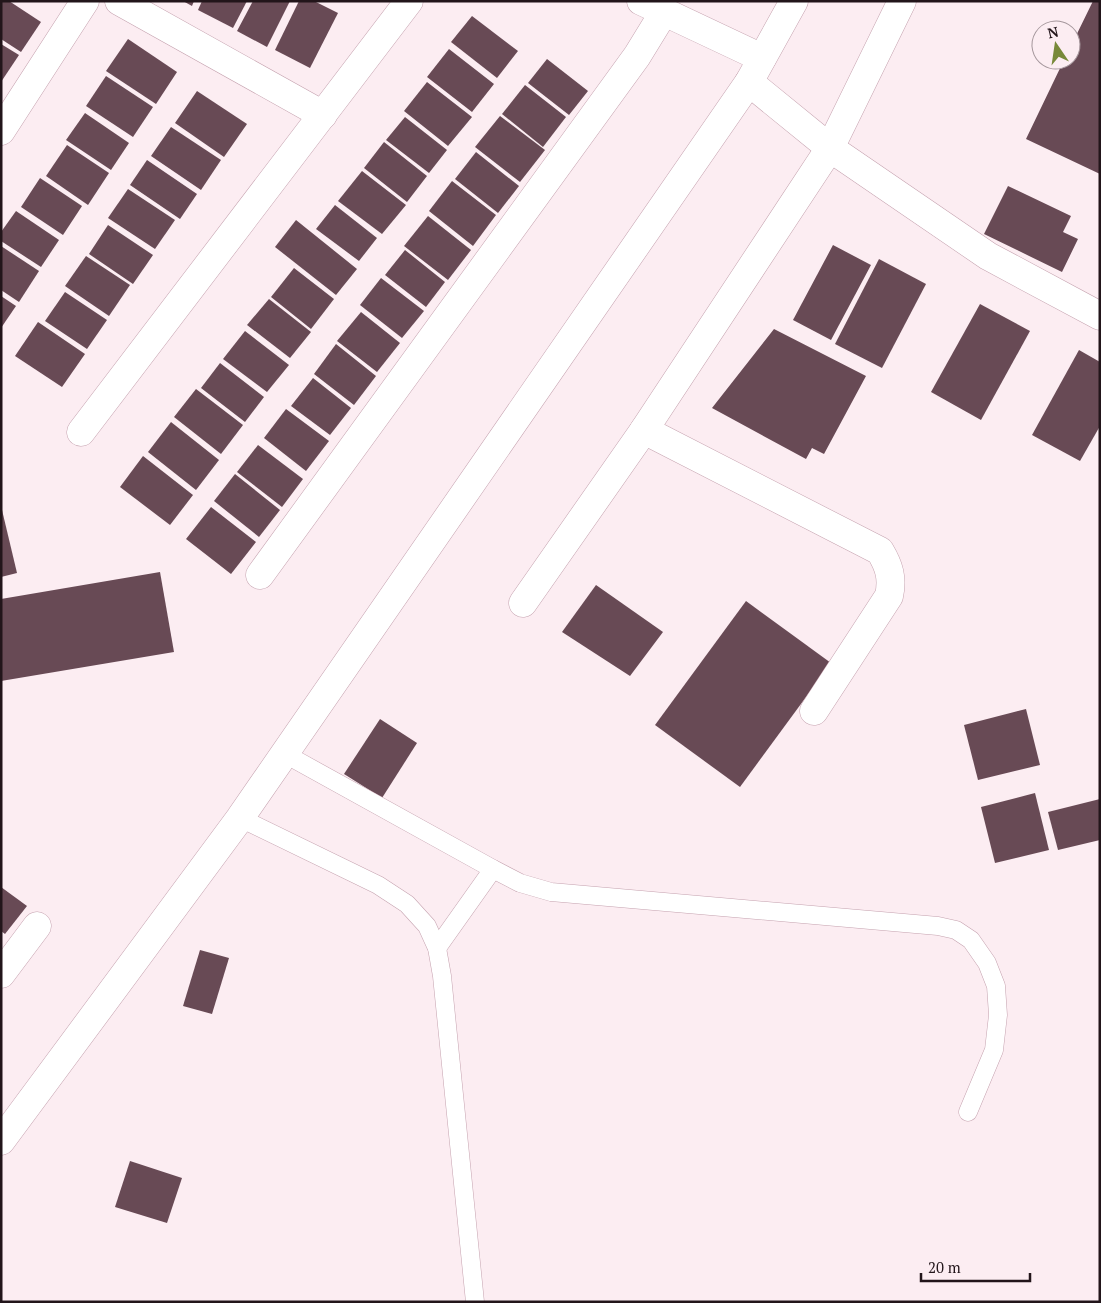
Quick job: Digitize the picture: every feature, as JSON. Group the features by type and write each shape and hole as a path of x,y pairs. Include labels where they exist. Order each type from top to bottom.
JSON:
{"street":[{"path":"1,131 85,1"},
{"path":"119,1 323,115"},
{"path":"81,432 409,1"},
{"path":"1,1141 240,818 285,754 749,82 794,1"},
{"path":"523,603 644,430 830,148 902,1"},
{"path":"260,575 637,56 653,7 762,58"},
{"path":"749,82 830,148 988,256 1100,316"},
{"path":"644,430 880,551 889,565 892,582 889,596 814,711"},
{"path":"1,974 36,926"}],"lane":[{"path":"285,754 493,869 520,883 551,892 938,926 956,930 972,940 987,964 996,986 998,1014 994,1050 968,1112"},
{"path":"240,818 378,885 407,904 427,926 437,948 442,976 475,1302"},
{"path":"437,948 493,869"}],"building":[{"path":"1,1 9,1 41,22 21,52 1,39"},
{"path":"183,1 194,1 192,6"},
{"path":"202,1 247,1 233,28 198,10"},
{"path":"253,1 290,1 267,47 237,31"},
{"path":"299,1 314,1 338,13 310,68 275,50"},
{"path":"1093,1 1100,1 1100,174 1026,139 1059,70 1081,70 1081,26"},
{"path":"472,16 518,51 497,78 451,42"},
{"path":"128,39 177,72 156,104 106,71"},
{"path":"1,44 19,55 1,82"},
{"path":"449,49 494,84 472,112 427,77"},
{"path":"547,59 588,91 569,115 528,83"},
{"path":"106,76 153,107 133,137 86,106"},
{"path":"427,82 472,117 448,146 404,111"},
{"path":"525,85 566,117 543,147 502,114"},
{"path":"197,91 247,124 224,157 175,123"},
{"path":"85,113 129,143 111,170 66,140"},
{"path":"500,116 545,150 520,182 475,147"},
{"path":"405,117 447,150 429,173 386,140"},
{"path":"171,127 221,160 201,190 151,156"},
{"path":"384,142 427,176 407,202 364,168"},
{"path":"67,145 109,173 88,205 46,176"},
{"path":"476,152 519,186 498,213 455,179"},
{"path":"147,160 197,194 180,219 130,185"},
{"path":"362,171 406,205 382,234 338,201"},
{"path":"40,178 82,206 63,235 21,207"},
{"path":"452,181 496,215 473,246 429,211"},
{"path":"1008,186 1071,216 1063,232 1078,239 1062,272 984,234"},
{"path":"128,189 175,220 155,249 108,218"},
{"path":"335,205 377,238 359,261 316,229"},
{"path":"16,211 59,240 41,267 1,241 1,232"},
{"path":"428,216 471,250 448,280 404,246"},
{"path":"296,220 357,269 336,295 275,247"},
{"path":"108,225 153,255 133,284 89,254"},
{"path":"833,245 871,265 831,340 793,320"},
{"path":"1,246 39,271 19,302 1,290"},
{"path":"405,250 445,282 426,307 385,275"},
{"path":"86,256 130,285 109,316 65,286"},
{"path":"879,259 926,284 882,368 835,344"},
{"path":"294,268 334,299 311,329 271,297"},
{"path":"381,278 424,311 402,338 360,305"},
{"path":"65,292 107,320 87,349 45,321"},
{"path":"1,296 16,306 1,328"},
{"path":"269,299 311,332 290,358 247,325"},
{"path":"980,304 1030,331 981,420 931,392"},
{"path":"361,312 400,343 377,372 337,341"},
{"path":"38,322 85,354 62,387 15,356"},
{"path":"774,329 866,376 824,454 812,448 806,459 712,408"},
{"path":"245,331 289,365 267,392 223,359"},
{"path":"336,344 376,376 354,405 314,374"},
{"path":"1079,350 1100,362 1100,426 1080,461 1032,435"},
{"path":"220,363 264,397 245,422 201,388"},
{"path":"313,378 351,408 330,435 291,406"},
{"path":"196,389 243,425 221,454 174,417"},
{"path":"286,409 329,441 306,471 264,438"},
{"path":"171,422 219,460 196,490 148,452"},
{"path":"258,445 303,479 282,507 237,472"},
{"path":"143,456 193,495 170,525 120,487"},
{"path":"235,474 280,510 259,537 214,501"},
{"path":"211,507 256,542 231,574 186,539"},
{"path":"1,511 17,573 1,577"},
{"path":"160,572 174,652 1,681 1,599"},
{"path":"596,585 663,632 630,676 562,632"},
{"path":"746,601 831,663 740,787 655,725"},
{"path":"1026,709 1040,765 978,780 964,725"},
{"path":"380,719 417,743 382,798 344,774"},
{"path":"1035,793 1049,850 995,863 981,807"},
{"path":"1100,799 1100,840 1058,850 1048,812"},
{"path":"1,887 27,906 5,934 1,931"},
{"path":"200,950 229,958 212,1014 183,1006"},
{"path":"130,1161 182,1178 167,1223 115,1207"}]}
